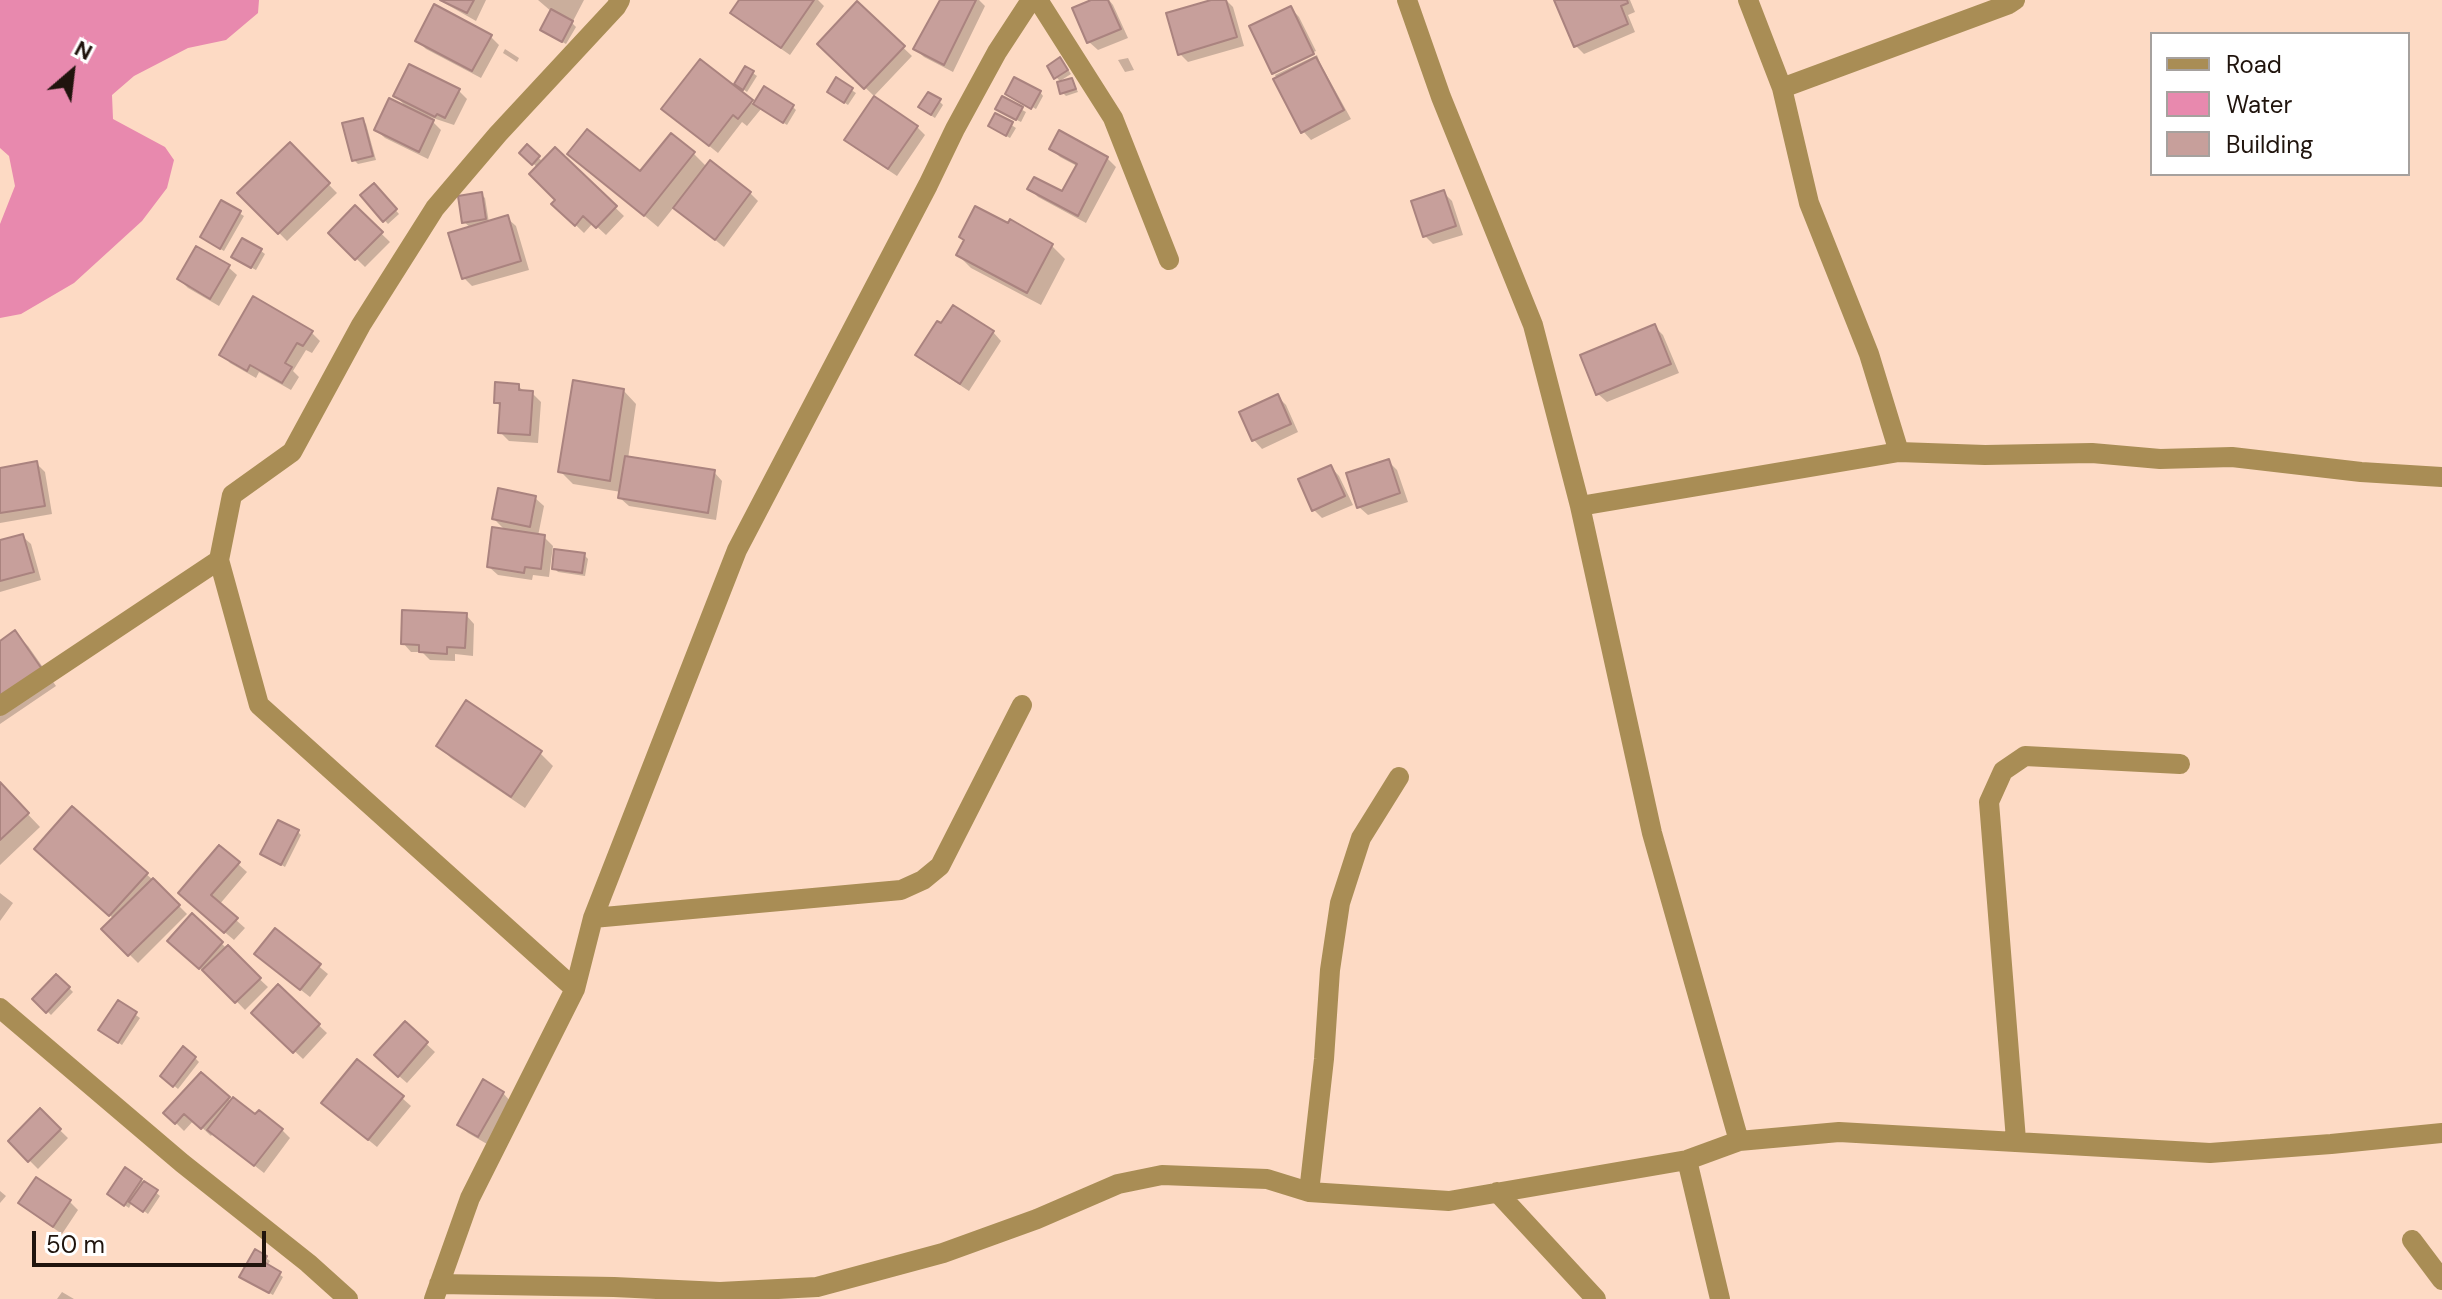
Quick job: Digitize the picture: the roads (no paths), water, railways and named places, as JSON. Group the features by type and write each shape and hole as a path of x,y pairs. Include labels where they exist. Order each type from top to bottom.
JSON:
{"street":[{"path":"575,989 259,705 219,560 232,495 292,452 361,325 435,208 620,0"},
{"path":"1031,0 997,52 955,129 737,550 593,918 575,989 470,1198 436,1292 614,1287 720,1292 817,1287 943,1253 1037,1219 1118,1184 1162,1175 1267,1179 1309,1192 1449,1201 1687,1160 1739,1141 1839,1132 2210,1153 2442,1133"},
{"path":"1038,0 1113,118 1169,260"},
{"path":"1407,0 1441,97 1533,325 1580,506 1652,833 1739,1141"},
{"path":"1748,0 1782,88 1809,203 1869,354 1899,452"},
{"path":"1782,88 2015,0"},
{"path":"1580,506 1899,452 1985,455 2092,453 2160,459 2232,457 2361,472 2442,477"},
{"path":"0,706 219,560"},
{"path":"593,918 901,890 923,880 940,866 1022,705"},
{"path":"2016,1140 1989,802 2003,771 2025,756 2180,764"},
{"path":"1309,1192 1324,1059 1330,970 1340,903 1361,838 1399,777"},
{"path":"0,1008 348,1299"},
{"path":"1687,1160 1720,1299"},
{"path":"1497,1192 1596,1299"},
{"path":"2412,1240 2442,1280"}],"water":[{"path":"0,0 259,0 258,13 226,40 188,48 134,76 112,95 113,119 165,147 174,160 167,188 142,221 74,283 21,314 0,318 0,224 15,186 9,156 0,148"}]}
